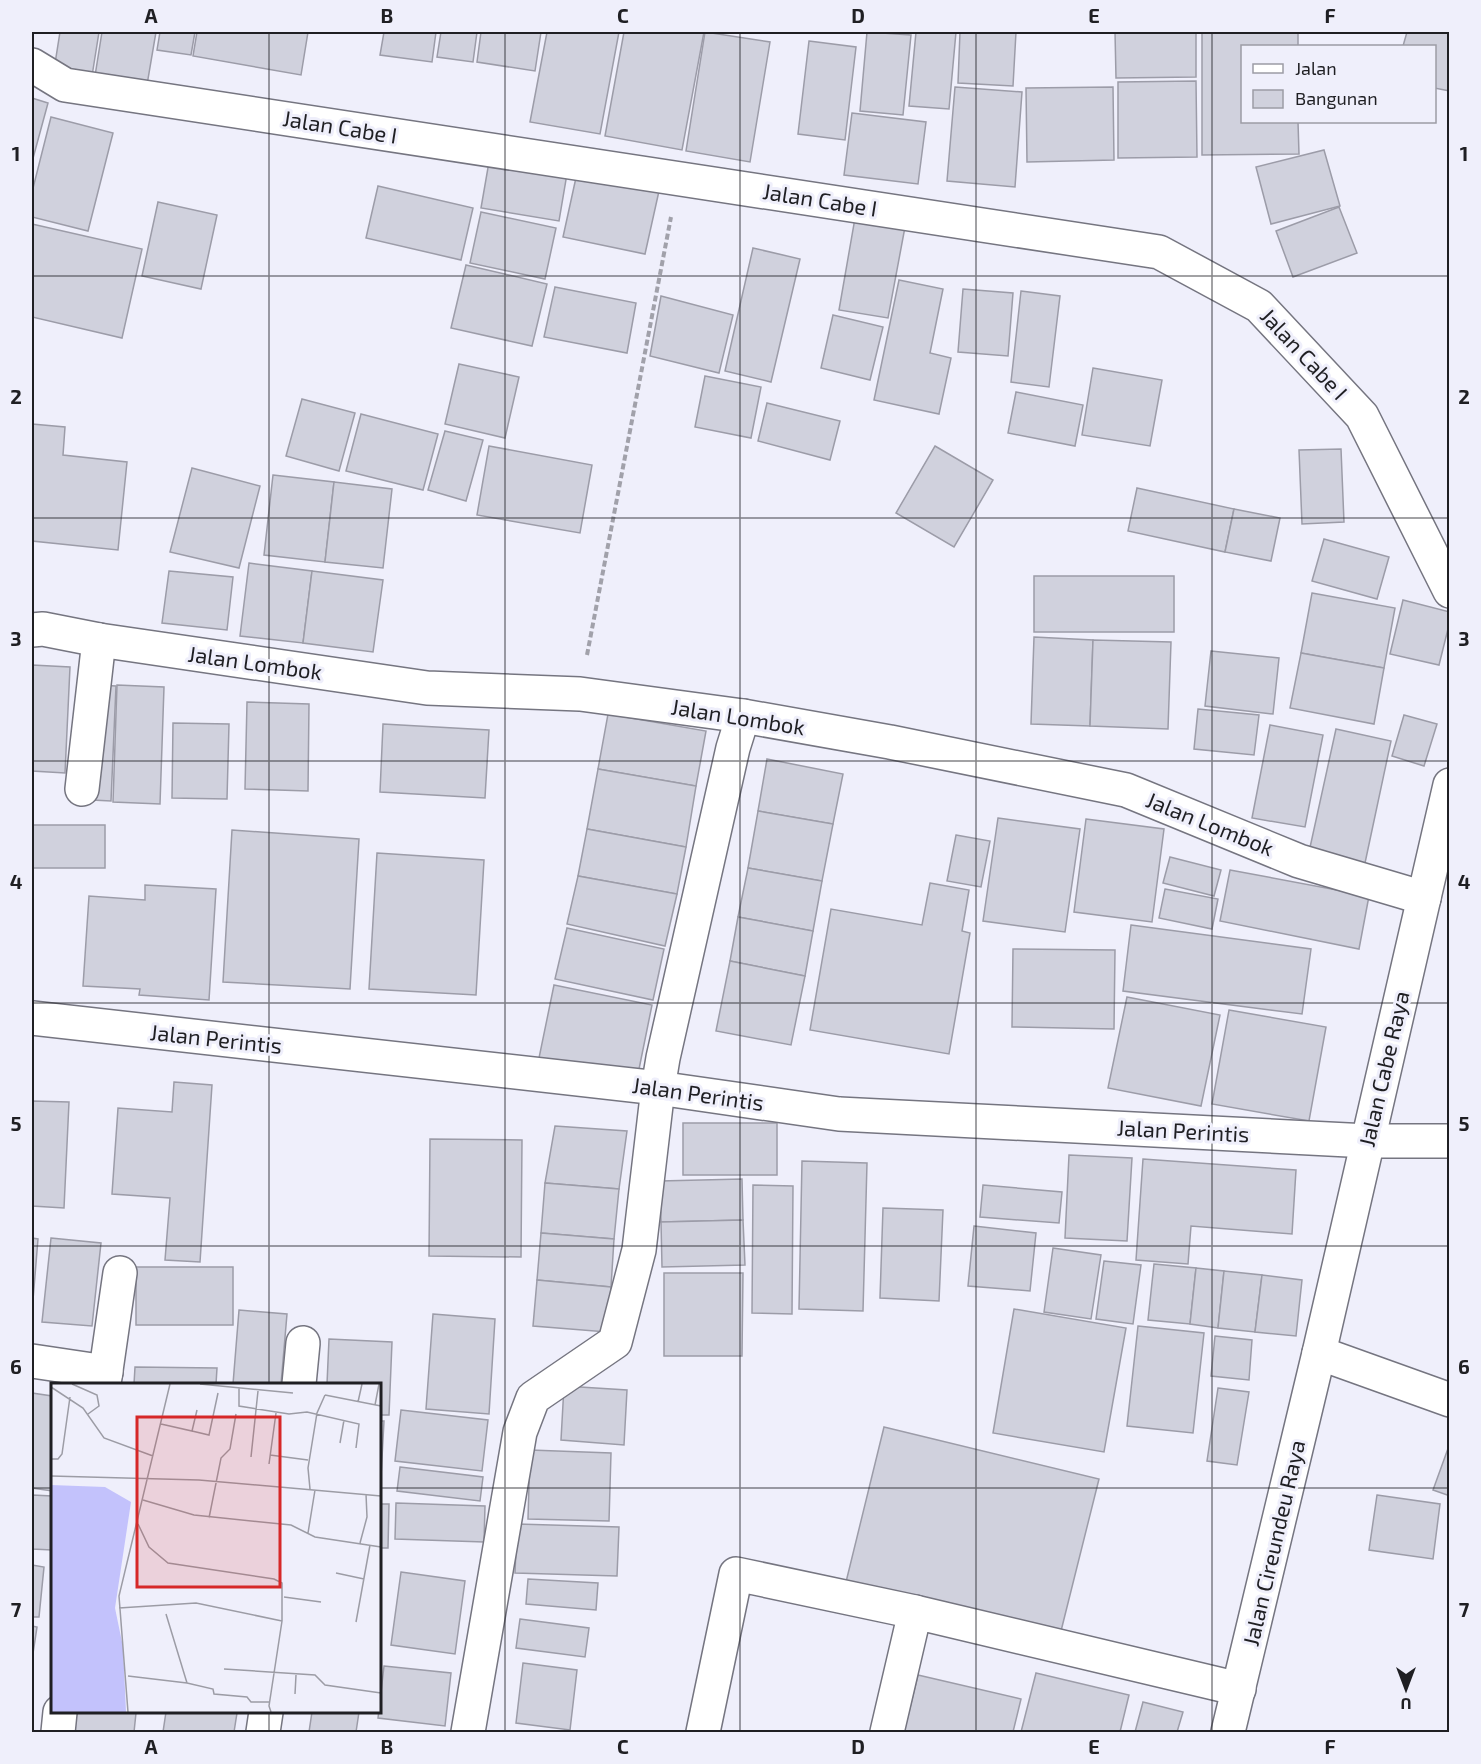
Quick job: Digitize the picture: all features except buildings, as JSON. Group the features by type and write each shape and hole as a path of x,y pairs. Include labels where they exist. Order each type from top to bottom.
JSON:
{"street":[{"name":"Jalan Cabe I","path":"32,65 65,85 1159,252 1259,306 1362,416 1449,591"},
{"name":"Jalan Lombok","path":"32,630 43,629 99,640 427,688 580,694 743,716 890,742 1126,790 1299,861 1424,898"},
{"path":"82,789 99,640"},
{"path":"468,1732 520,1432 533,1398 615,1342 639,1250 658,1088 733,748 743,716"},
{"name":"Jalan Cabe Raya","path":"1319,1353 1449,784"},
{"name":"Jalan Perintis","path":"32,1018 658,1088 839,1114 1368,1141 1449,1141"},
{"path":"32,1361 105,1378 120,1274"},
{"path":"299,1383 303,1343"},
{"path":"1319,1353 1449,1400"},
{"name":"Jalan Cireundeu Raya","path":"1228,1732 1319,1353"},
{"path":"703,1732 736,1574 915,1612 1239,1689"},
{"path":"887,1732 915,1612"},
{"path":"58,1732 60,1713"},
{"path":"263,1732 266,1713"}],"path":[{"path":"580,694 678,178"}]}
